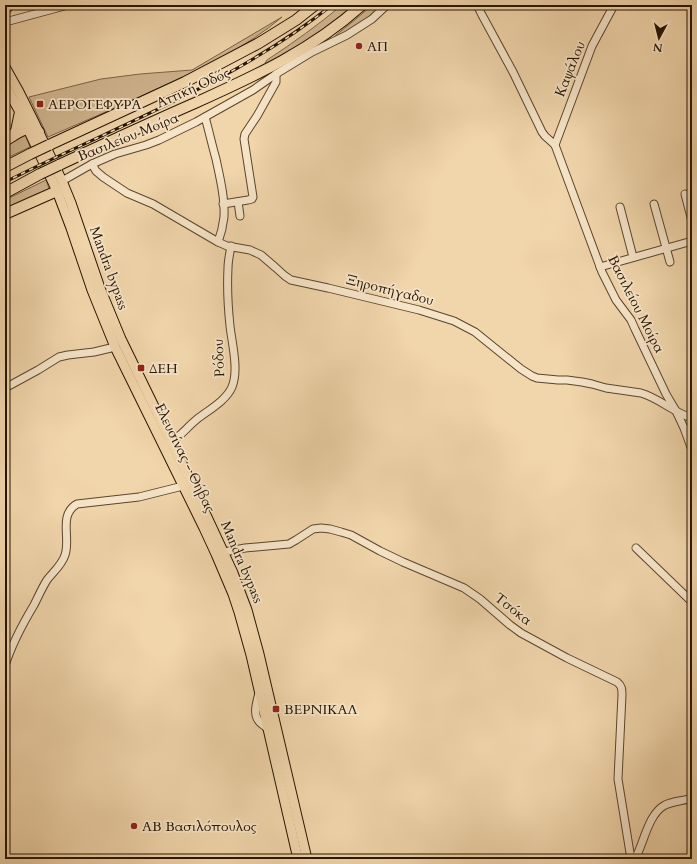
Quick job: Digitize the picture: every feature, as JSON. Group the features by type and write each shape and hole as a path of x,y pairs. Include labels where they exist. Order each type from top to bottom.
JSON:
{"highway":[{"name":"Αττική Οδός","path":"5,167 192,79 259,43 296,20 315,5"},
{"name":"Αττική Οδός","path":"5,193 58,165 231,87 283,61 309,46 350,16 362,5"},
{"path":"8,139 16,131 20,112"},
{"path":"8,139 28,128 39,132"},
{"path":"5,214 57,191"}],"main road":[{"path":"5,67 19,92 62,181 57,191"},
{"name":"Ελευσίνας - Θήβας","path":"5,85 28,128 57,191 65,210 92,290 116,347 167,443"},
{"name":"Mandra bypass","path":"62,181 100,288 124,346 167,443 187,485 224,552 241,592 255,637 307,859"},
{"name":"Ελευσίνας - Θήβας","path":"187,485 233,594 247,638 298,859"}],"street":[{"path":"5,12 11,5"},
{"path":"5,23 68,5"},
{"name":"Βασιλείου Μοίρα","path":"62,181 92,164 115,154 146,146 160,140 205,116 253,90 312,52 347,35 372,19 387,5"},
{"path":"478,5 542,132 555,145"},
{"name":"Καψάλου","path":"555,145 592,46 614,5"},
{"path":"224,204 248,200 252,199 253,197 244,136 276,82 276,74"},
{"path":"5,107 5,116"},
{"path":"205,116 219,173 224,204 224,218 218,242"},
{"name":"Βασιλείου Μοίρα","path":"555,145 608,285 630,320 666,394 676,411 692,450"},
{"name":"Ξηροπήγαδου","path":"92,164 96,171 103,177 126,193 153,204 218,242 250,250 262,255 284,276 291,280 419,310 454,321 475,332 532,376 537,378 574,381 645,394 684,416 692,418"},
{"path":"685,194 692,221"},
{"path":"238,202 240,216"},
{"path":"654,204 670,262"},
{"path":"620,207 633,257"},
{"path":"600,267 692,241"},
{"name":"Ρόδου","path":"167,443 181,435 190,425 226,395 232,386 235,368 227,278 228,260 231,246"},
{"path":"5,388 59,357 116,347"},
{"path":"5,666 15,638 47,581 65,556 67,542 66,520 68,513 73,507 77,504 139,496 187,485"},
{"name":"Τσόκα","path":"224,552 245,548 289,544 313,529 330,529 351,535 403,562 464,588 480,599 510,626 521,633 550,650 617,682 622,688 618,779 631,859"},
{"path":"636,548 692,602"},
{"path":"635,859 656,811 673,802 692,798"}],"shaded area":[{"path":"342,5 354,5 315,36 266,64 265,63 267,60 305,34"},
{"path":"373,5 382,5 354,29 336,37 335,36"},
{"path":"282,17 255,38 210,64 48,137 29,97 101,79 192,70"},
{"path":"25,134 30,147 5,159 5,145"},
{"path":"46,180 50,191 5,211 5,200"}],"railway":[{"path":"5,182 215,81 294,33 332,5"}],"place":[{"name":"ΑΠ","path":"359,46"},
{"name":"ΑΕΡΟΓΕΦΥΡΑ","path":"40,104"},
{"name":"ΔΕΗ","path":"141,368"},
{"name":"ΒΕΡΝΙΚΑΛ","path":"276,709"},
{"name":"ΑΒ Βασιλόπουλος","path":"134,826"}]}
